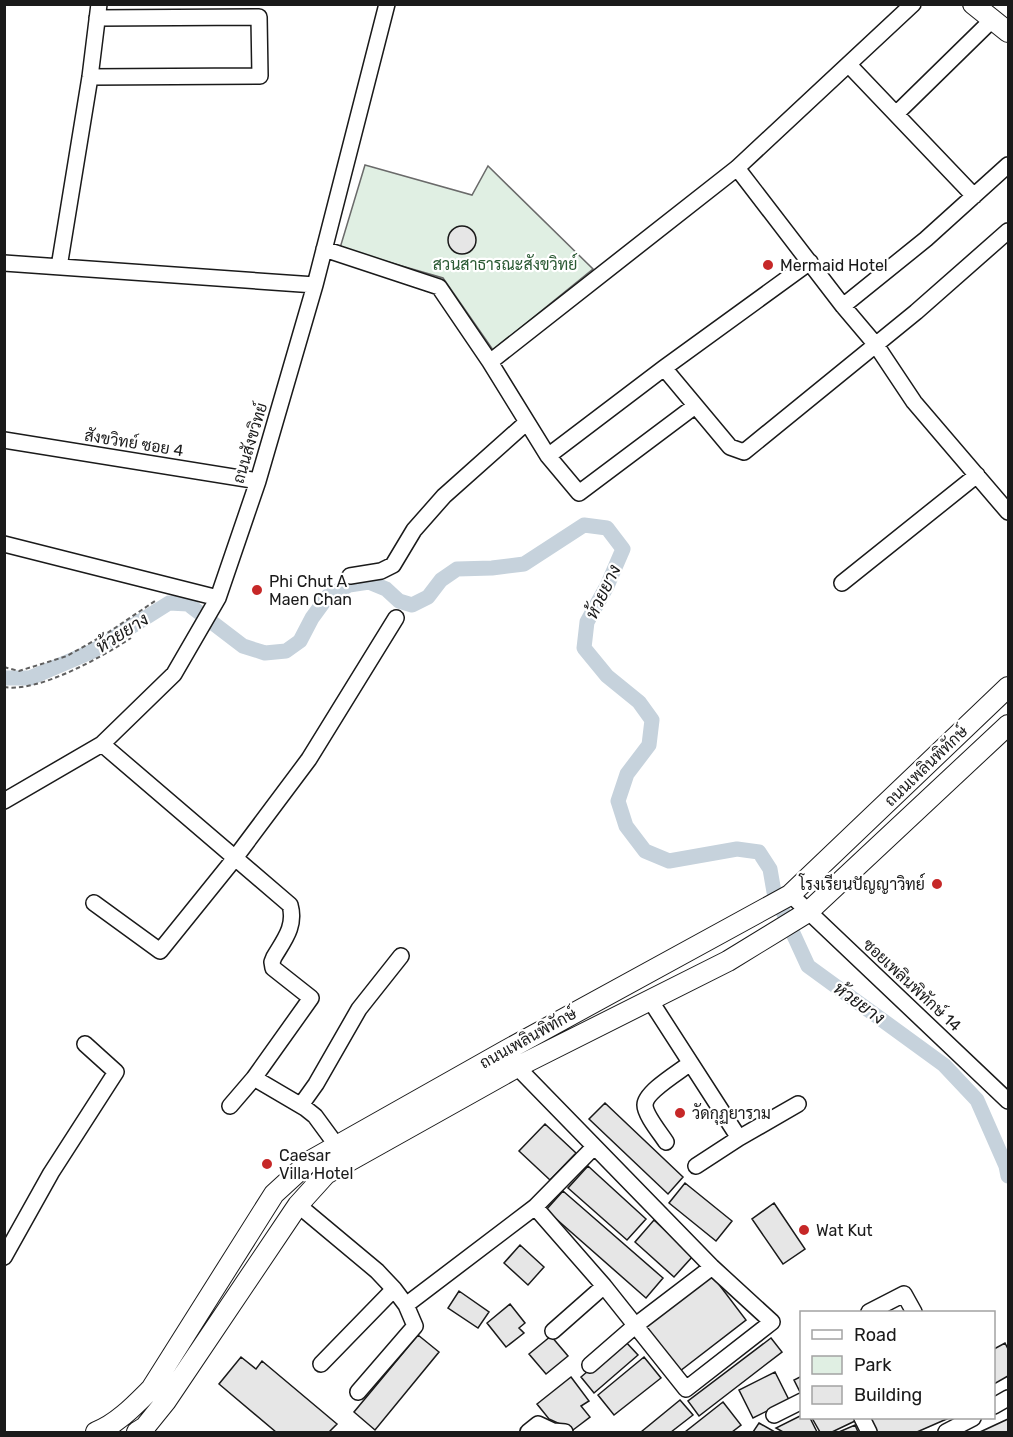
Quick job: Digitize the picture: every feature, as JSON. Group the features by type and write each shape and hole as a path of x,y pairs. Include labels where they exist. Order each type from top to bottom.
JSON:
{"main road":[{"path":"973,4 1008,32"},
{"name":"ถนนเพลินพิทักษ์","path":"96,1432 104,1430 151,1389 274,1194 310,1161 515,1045 790,895 1008,687"},
{"name":"ถนนเพลินพิทักษ์","path":"138,1432 145,1427 166,1401 298,1204 326,1174 517,1067 728,961 808,912 1008,724"}],"street":[{"name":"ถนนสังขวิทย์","path":"4,801 102,744 174,674 218,598 258,482 315,285 387,4"},
{"path":"490,362 737,168 913,4"},
{"path":"59,267 90,76 98,11 259,17 261,76 90,76"},
{"path":"897,113 992,20"},
{"path":"849,65 974,196"},
{"path":"843,306 926,239 1008,165"},
{"path":"737,168 843,306 876,345 914,402 1008,512"},
{"path":"664,368 730,447 744,452 876,345 1008,231"},
{"path":"324,249 439,287 490,362 548,456 579,494 695,406"},
{"path":"548,456 810,262"},
{"path":"4,263 315,285"},
{"path":"350,576 381,571 393,565 414,530 444,496 527,422"},
{"name":"สังขวิทย์ ซอย 4","path":"4,440 258,482"},
{"path":"842,583 977,475"},
{"path":"4,544 218,598"},
{"path":"94,903 160,951 235,858 309,759 396,618"},
{"path":"102,744 290,904 292,913 290,929 274,957 273,968 311,998 254,1078 231,1106"},
{"name":"ซอยเพลินพิทักษ์ 14","path":"790,895 1008,1101"},
{"path":"300,1105 316,1084 358,1009 401,957"},
{"path":"650,1000 689,1064 739,1138"},
{"path":"4,1257 51,1173 116,1072 85,1044"},
{"path":"666,1142 645,1106 648,1097 689,1064"},
{"path":"517,1067 712,1267 771,1322 686,1389 604,1286 535,1208"},
{"path":"254,1078 315,1116 337,1146"},
{"path":"696,1166 798,1104"},
{"path":"406,1305 535,1208 594,1148"},
{"path":"298,1204 394,1289 406,1305 415,1326 358,1392"},
{"path":"590,1365 636,1325 712,1267"},
{"path":"553,1331 604,1286"},
{"path":"321,1364 394,1289"},
{"path":"871,1311 904,1293 913,1311"},
{"path":"774,1415 800,1402"},
{"path":"946,1432 968,1419"},
{"path":"528,1432 538,1424 554,1431 565,1432"}],"path":[{"path":"4,667 19,671 67,656 155,601"},
{"path":"4,687 17,689 50,679 104,655 131,638"}],"green space":[{"name":"สวนสาธารณะสังขวิทย์","path":"365,165 472,195 488,166 593,269 493,350 443,278 340,248"}],"building":[{"path":"462,226 472,230 476,240 472,250 462,254 452,250 448,240 452,230"},
{"path":"605,1103 683,1177 668,1194 589,1119"},
{"path":"545,1124 576,1153 550,1180 519,1151"},
{"path":"588,1166 646,1219 627,1240 568,1188"},
{"path":"685,1183 732,1221 716,1241 669,1203"},
{"path":"563,1191 663,1278 646,1298 546,1210"},
{"path":"774,1203 805,1249 783,1264 752,1219"},
{"path":"654,1220 693,1256 674,1277 635,1242"},
{"path":"520,1245 544,1267 528,1285 504,1263"},
{"path":"711,1274 746,1320 680,1371 644,1326"},
{"path":"459,1291 489,1312 478,1328 448,1308"},
{"path":"510,1304 525,1323 519,1328 524,1333 506,1347 487,1323"},
{"path":"418,1335 439,1352 375,1430 354,1412"},
{"path":"551,1336 568,1356 546,1374 529,1354"},
{"path":"771,1338 782,1352 699,1416 688,1401"},
{"path":"624,1340 638,1355 594,1393 581,1377"},
{"path":"1005,1343 1008,1349 1008,1376 995,1383 995,1348"},
{"path":"241,1357 256,1369 262,1361 337,1424 329,1432 276,1432 219,1384"},
{"path":"644,1357 661,1378 614,1415 598,1395"},
{"path":"775,1372 789,1400 753,1418 739,1390"},
{"path":"571,1377 589,1401 581,1406 590,1417 573,1430 549,1419 537,1404"},
{"path":"800,1377 800,1392 794,1380"},
{"path":"680,1400 693,1415 671,1432 641,1432"},
{"path":"723,1402 741,1425 732,1432 685,1432"},
{"path":"800,1416 800,1419 810,1419 817,1432 783,1432 776,1428"},
{"path":"813,1419 854,1419 855,1421 832,1432 820,1432"},
{"path":"870,1419 947,1419 917,1432 877,1432"},
{"path":"1008,1419 1008,1432 980,1432"},
{"path":"759,1423 775,1432 753,1432"},
{"path":"855,1425 858,1432 839,1432"}],"waterway":[{"name":"ห้วยยาง","path":"4,678 30,678 93,651 169,603 188,604 243,646 265,653 286,651 300,641 312,618 328,596 349,585 369,582 386,589 399,601 412,605 428,597 441,580 457,569 524,564 584,525 607,528 623,549 607,586 587,622 584,648 607,676 639,702 652,720 649,745 627,774 618,801 626,826 645,851 669,861 737,849 759,852 770,869 774,892 808,966 944,1065 977,1100 1006,1166 1008,1176"}],"place":[{"name":"Mermaid Hotel","path":"768,265"},
{"name":"Phi Chut A Maen Chan","path":"257,590"},
{"name":"โรงเรียนปัญญาวิทย์","path":"937,884"},
{"name":"วัดกุฏยาราม","path":"680,1113"},
{"name":"Caesar Villa Hotel","path":"267,1164"},
{"name":"Wat Kut","path":"804,1230"}]}
